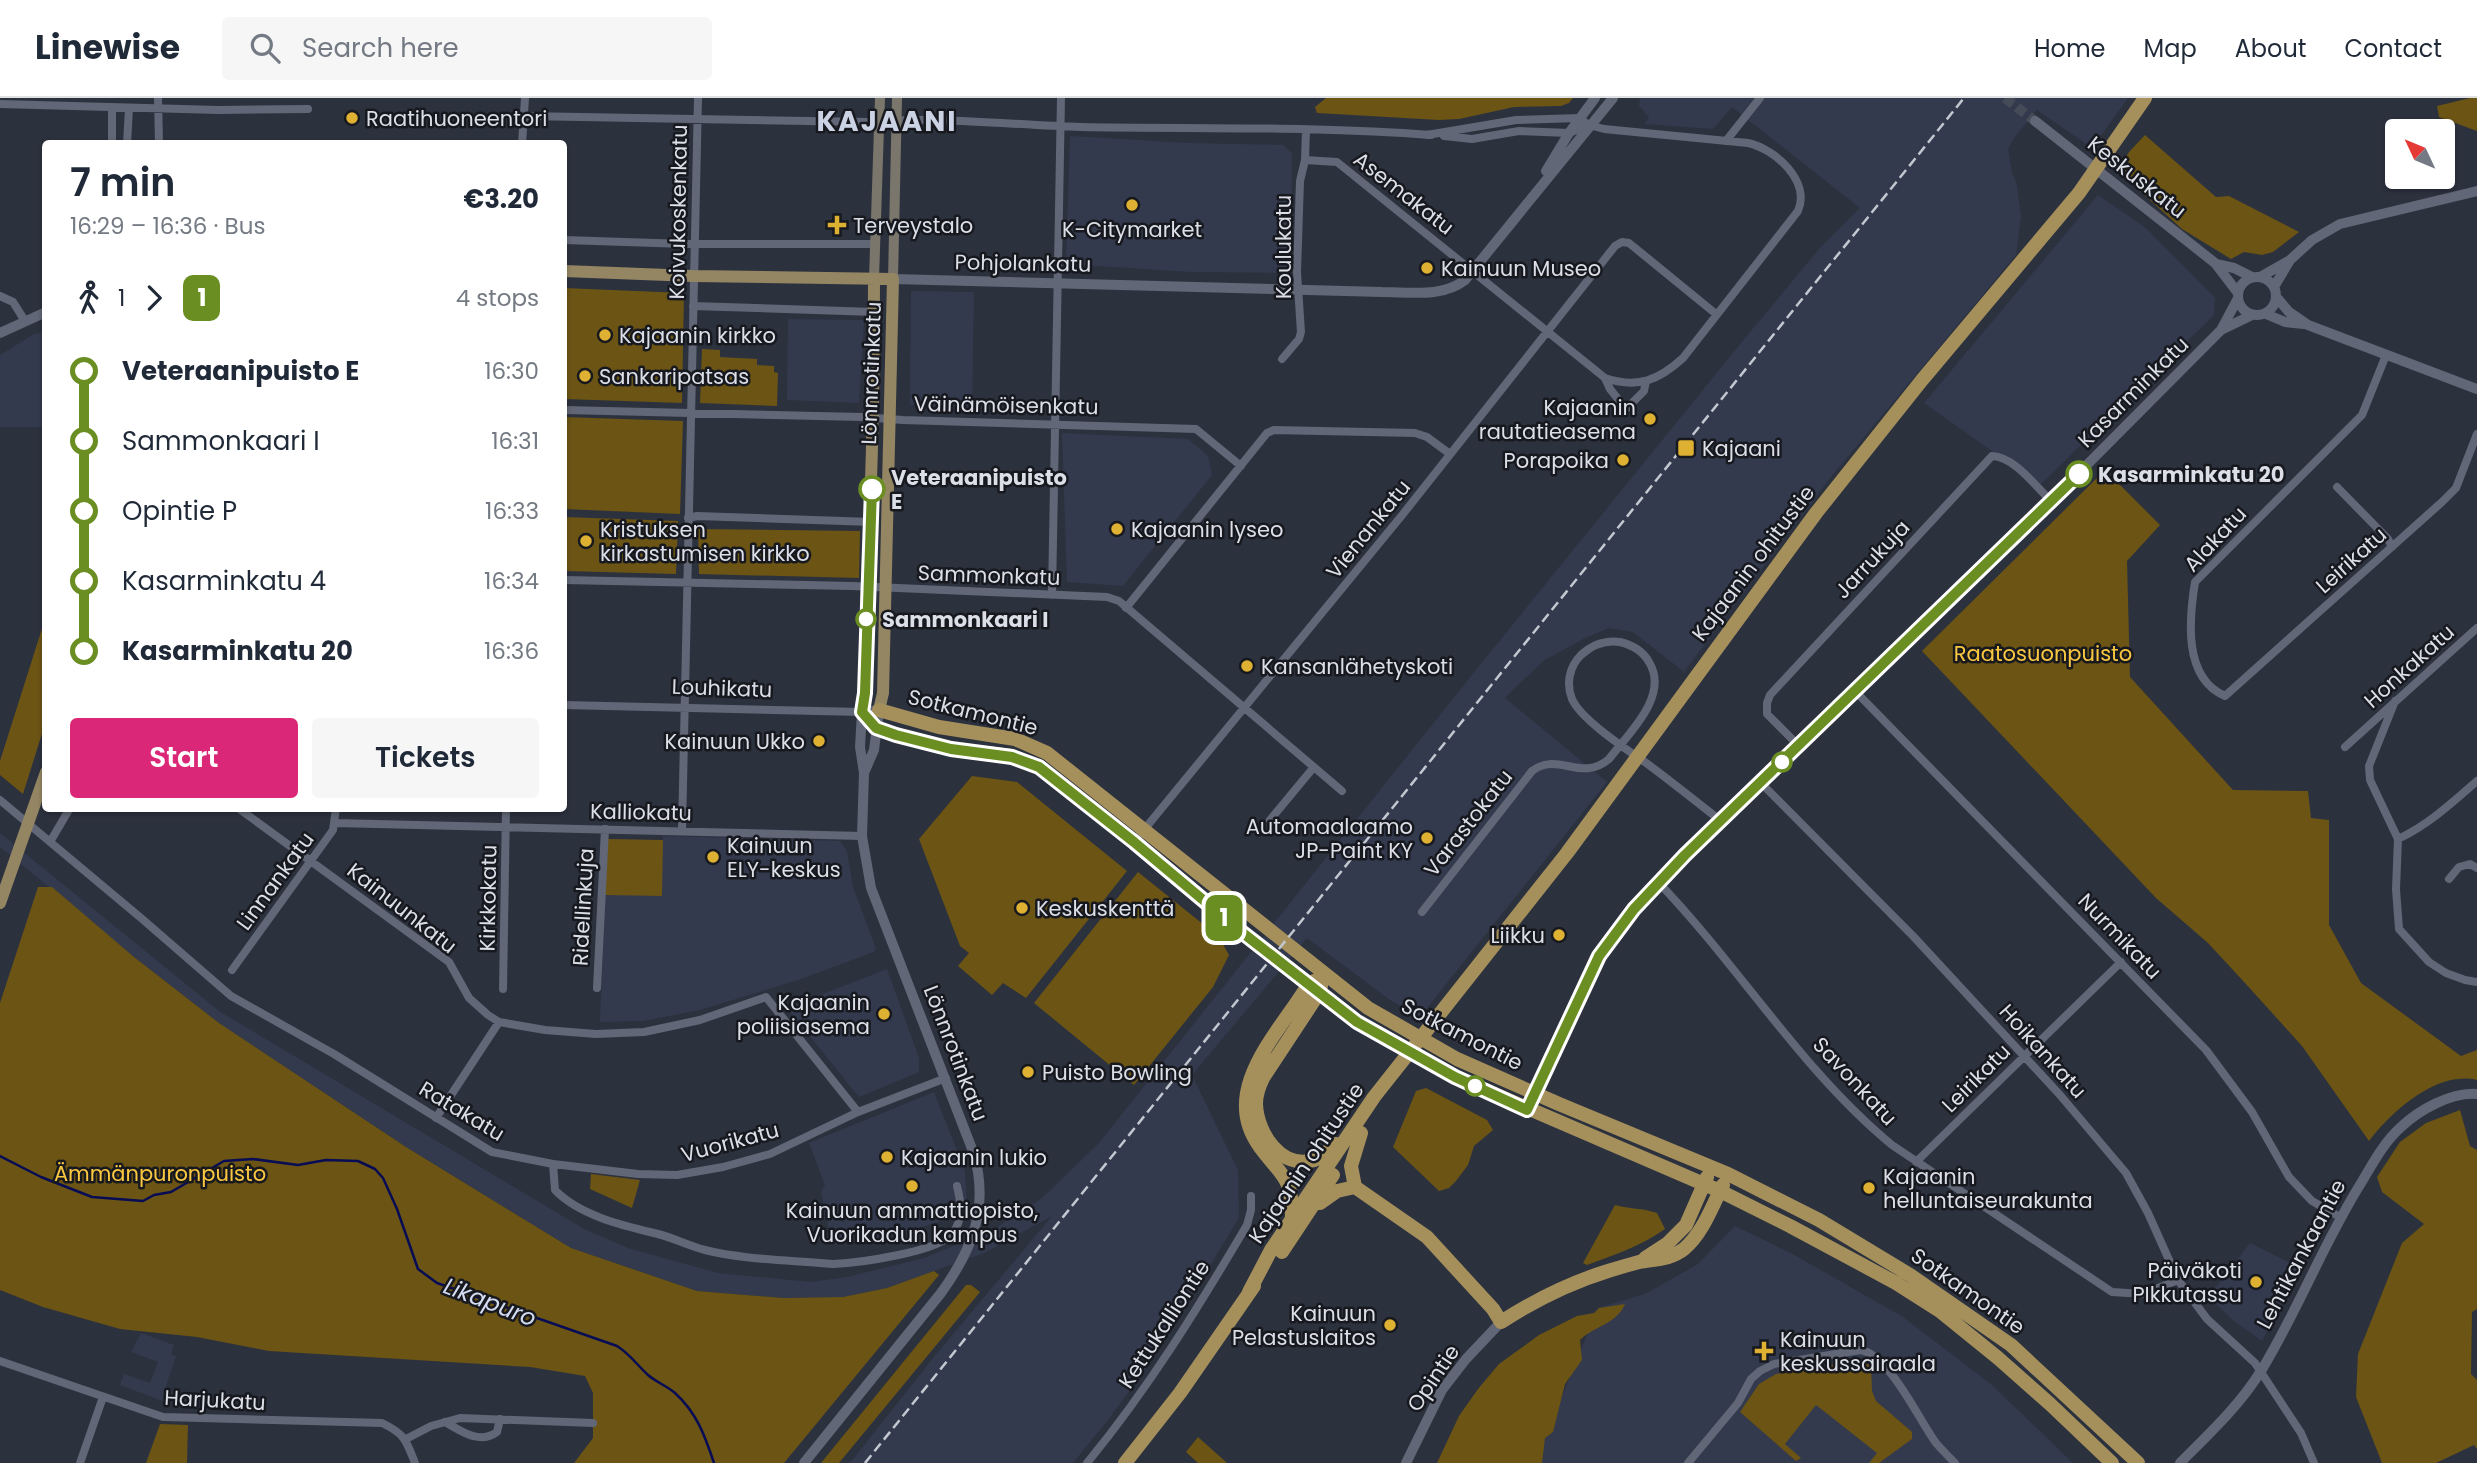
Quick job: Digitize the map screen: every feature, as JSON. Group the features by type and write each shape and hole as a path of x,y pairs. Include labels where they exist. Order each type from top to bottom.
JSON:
{"highway":[{"name":"Kajaanin ohitustie","path":"1125,1463 1180,1392 1249,1292 1279,1256 1299,1217 1355,1133 1374,1097 1608,798 1816,513 1922,380 2079,193 2145,98"},
{"name":"Sotkamontie","path":"878,710 939,727 1015,739 1047,753 1324,975 1381,1016 1457,1059 1728,1174 1819,1220 1910,1275 2000,1337 2138,1463"},
{"path":"862,712 876,728"},
{"name":"Sotkamontie","path":"876,728 951,749 1012,757 1039,767 1290,971 1371,1031 1455,1077 1720,1191 1896,1283 1940,1311 2040,1395 2112,1463"},
{"path":"1324,975 1256,1065 1249,1080 1246,1113 1253,1135 1290,1188 1299,1217 1329,1195 1360,1190"},
{"path":"1314,989 1263,1078 1257,1093 1257,1114 1263,1133 1271,1145 1284,1156 1298,1161 1316,1159 1355,1133"},
{"path":"1355,1133 1351,1166 1360,1190 1427,1237 1501,1322 1546,1295 1573,1283 1637,1263 1668,1258 1684,1249 1701,1227 1728,1174"},
{"path":"1637,1263 1668,1243 1686,1225 1712,1168"}],"main road":[{"name":"Lönnrotinkatu","path":"862,712 872,523 874,279 880,98"},
{"name":"Lönnrotinkatu","path":"878,710 883,693 897,98"},
{"name":"Pohjolankatu","path":"567,271 893,279"},
{"path":"0,903 42,783"}],"street":[{"path":"158,98 159,140"},
{"path":"522,140 524,98"},
{"name":"Koivukoskenkatu","path":"682,830 698,98"},
{"path":"1052,595 1061,98"},
{"path":"1532,195 1569,133 1595,98"},
{"path":"1532,195 1613,98"},
{"path":"1427,135 1516,120 1579,118 1589,125 1652,135 1726,141 1760,98"},
{"path":"0,104 308,109"},
{"path":"112,107 112,140"},
{"path":"127,140 129,108"},
{"path":"524,116 1306,130 1472,139 1519,131 1569,133 1589,125"},
{"name":"Keskuskatu","path":"2035,121 2215,263 2237,297"},
{"name":"Koulukatu","path":"1282,359 1299,339 1301,332 1297,272 1300,181 1305,160 1306,130"},
{"name":"Asemakatu","path":"1305,160 1337,162 1605,378 1626,409 1644,391 1646,381 1665,374 1683,358 1798,211 1803,198 1800,185 1793,174 1765,149 1748,143 1726,141"},
{"path":"2308,325 2285,322 2266,314 2252,315 2242,310 2237,297 2246,281 2290,260 2312,240 2340,224 2477,191"},
{"name":"Pohjolankatu","path":"893,279 1439,292 1462,282 1532,195"},
{"path":"567,240 875,244"},
{"name":"Vienankatu","path":"1134,842 1450,454 1615,246 1622,242 1629,243 1716,314"},
{"path":"2274,287 2290,260"},
{"name":"Keskuskatu","path":"2215,263 2256,277"},
{"path":"2256,277 2274,287 2278,299 2289,312 2308,325 2477,389"},
{"path":"0,296 13,302 25,321"},
{"name":"Kasarminkatu","path":"1527,1110 1599,956 1616,931 1658,882 2051,502 2221,330 2237,297"},
{"path":"2266,314 2278,299"},
{"path":"693,306 874,312"},
{"path":"0,333 42,315"},
{"name":"Kasarminkatu","path":"2221,330 2252,315"},
{"name":"Alakatu","path":"2225,696 2208,684 2196,662 2191,645 2195,582 2347,433 2362,415 2386,355"},
{"path":"1605,378 1637,383 1646,381"},
{"name":"Väinämöisenkatu","path":"567,410 874,417 1196,429 1241,466"},
{"path":"1126,608 1266,433 1274,430 1415,433 1427,437 1450,454"},
{"name":"Leirikatu","path":"2225,696 2456,488 2477,434"},
{"name":"Jarrukuja","path":"1799,746 1768,714 1770,695 1992,456 2000,456 2010,462 2051,502"},
{"path":"2337,487 2388,539 2392,547"},
{"path":"688,518 697,516 872,523"},
{"name":"Sammonkatu","path":"567,580 867,587 1107,597 1119,601 1342,791"},
{"name":"Honkakatu","path":"2345,747 2477,628"},
{"name":"Varastokatu","path":"1422,912 1532,771 1541,764 1553,762 1589,768 1598,766 1609,759 1651,702 1655,691 1654,670 1640,652 1629,644 1613,641 1594,645 1579,657 1569,677 1571,697 1584,716 1662,775 1721,821"},
{"name":"Nurmikatu","path":"1855,691 2206,1050 2252,1112 2289,1177 2312,1200 2340,1217"},
{"path":"2395,701 2369,766 2370,780 2398,839 2396,889 2399,929 2429,962 2446,973 2477,982"},
{"name":"Louhikatu","path":"567,705 862,712 878,710"},
{"name":"Lönnrotinkatu","path":"864,773 874,750 878,710"},
{"name":"Lönnrotinkatu","path":"804,1463 941,1293 958,1269 978,1220 978,1170 946,1077 871,888 862,836 862,712"},
{"path":"1270,820 1314,767"},
{"path":"2398,839 2415,831 2445,810 2477,781"},
{"name":"Hoikankatu","path":"1761,783 1913,936 2024,1055 2126,1172 2178,1280 2207,1319 2261,1371 2301,1433 2314,1463"},
{"name":"Ratakatu","path":"0,800 222,990 334,1054 492,1152 553,1164"},
{"path":"50,842 68,812"},
{"name":"Kainuunkatu","path":"244,812 449,962 469,998 499,1022 545,1030 596,1034 644,1032 700,1020 766,997 858,1112"},
{"name":"Linnankatu","path":"232,970 334,830 336,812"},
{"name":"Kirkkokatu","path":"503,989 506,812"},
{"name":"Kalliokatu","path":"335,823 862,836"},
{"name":"Ridellinkuja","path":"597,988 605,829"},
{"path":"2449,879 2459,867 2470,864 2477,868"},
{"name":"Savonkatu","path":"1658,882 1869,1126 1916,1162 2112,1292 2143,1294 2178,1280"},
{"name":"Leirikatu","path":"1916,1162 2121,961"},
{"path":"436,1118 499,1022"},
{"name":"Vuorikatu","path":"553,1164 638,1174 677,1175 723,1167 770,1154 858,1112 946,1077"},
{"name":"Lehtikankaantie","path":"2180,1463 2225,1419 2261,1371 2340,1217 2381,1149 2400,1127 2421,1111 2446,1100 2471,1093 2477,1094"},
{"path":"553,1164 555,1190 560,1196 626,1226 669,1237 703,1250 833,1264 893,1256 946,1240 953,1233 963,1210 957,1186"},
{"name":"Kettukalliontie","path":"1087,1463 1166,1359 1195,1313 1247,1225 1251,1196"},
{"name":"Opintie","path":"1406,1463 1429,1413 1453,1374 1501,1322"},
{"path":"1688,1463 1738,1403 1751,1379 1760,1371 1774,1364 1861,1350 1874,1355 1884,1365 1937,1444 1955,1463"},
{"name":"Harjukatu","path":"0,1361 154,1414 175,1418 382,1423 399,1431 405,1439"},
{"path":"80,1463 103,1397"},
{"path":"415,1463 405,1439 431,1426 460,1418 593,1423"},
{"path":"444,1422 470,1436 484,1438 496,1432 499,1419"}],"shaded area":[{"path":"1640,98 2128,98 2092,148 2037,110 2014,138 2008,149 2021,217 2016,255 1830,478 1684,672 1633,632 1609,628 1543,661 1505,698 1607,782 1420,1017 1390,1000 1307,938 1192,1075 1238,1170 1239,1218 1156,1354 1073,1463 850,1463 1052,1216 984,1253 887,1288 843,1297 784,1298 697,1291 571,1248 406,1147 219,1023 0,847 0,833 219,1011 586,1230 631,1249 718,1273 811,1282 847,1277 924,1258 991,1231 1041,1199 1098,1144 1745,338 1819,249 1860,208 1732,107 1713,129 1645,124 1649,117 1639,106"},
{"path":"1070,136 1283,145 1292,153 1291,268 1285,273 1191,272 1066,264"},
{"path":"2098,195 2146,228 2215,298 2214,315 2040,485 1924,403"},
{"path":"911,291 974,292 972,406 910,405"},
{"path":"788,319 864,320 859,403 787,400"},
{"path":"42,333 42,427 0,427 0,355 34,334"},
{"name":"Kajaanin lyseo","path":"1062,433 1188,439 1208,456 1212,475 1123,586 1067,582"},
{"path":"663,836 840,841 847,851 853,887 876,949 798,980 700,1010 643,1021 600,1022 605,895 663,840"},
{"path":"887,969 919,1058 919,1072 859,1097 787,1008"},
{"name":"Kajaanin lukio","path":"934,1092 965,1171 967,1205 957,1216 897,1235 832,1245 821,1192 825,1185 809,1143"},
{"name":"Kainuun keskussairaala","path":"1735,1226 1791,1253 1903,1317 1992,1385 2073,1463 1535,1463 1598,1308 1645,1294 1698,1264"},
{"name":"Päiväkoti PIkkutassu","path":"2250,1243 2300,1268 2262,1341 2234,1321 2208,1297"},
{"path":"141,1333 174,1345 171,1354 176,1356 165,1389 172,1392 168,1403 120,1385 124,1374 150,1383 158,1362 131,1352"}],"green space":[{"path":"1326,98 1573,98 1561,106 1514,107 1459,119 1439,120 1317,113 1315,107"},
{"path":"2477,98 2477,131 2455,123 2455,119 2439,117 2437,106"},
{"path":"2145,135 2216,197 2229,196 2299,232 2273,252 2262,255 2244,252 2231,259 2182,229 2117,170"},
{"path":"567,288 684,293 682,403 567,399"},
{"path":"702,349 720,350 720,357 757,359 757,365 774,366 774,372 778,373 777,406 700,403"},
{"path":"567,417 683,421 680,514 567,509"},
{"name":"Raatosuonpuisto","path":"2105,470 2160,525 2127,561 2130,677 2233,790 2308,791 2311,818 2329,820 2329,925 2361,983 2461,1056 2477,1050 2477,1080 2446,1081 2431,1087 2402,1106 2369,1141 2302,1046 2245,983 2208,943 2156,898 1922,651"},
{"path":"567,517 678,521 676,574 567,571"},
{"path":"698,529 860,531 859,578 699,574"},
{"path":"42,628 42,734 23,794 0,775 0,761"},
{"name":"Keskuskenttä","path":"972,776 1017,782 1127,871 1026,998 1003,983 992,995 958,966 969,953 960,946 919,839"},
{"path":"608,839 663,840 662,896 605,895"},
{"path":"1138,872 1219,937 1229,955 1213,987 1134,1085 1034,1003"},
{"name":"Ämmänpuronpuisto","path":"38,887 52,887 134,957 219,1023 406,1147 571,1248 697,1291 784,1298 843,1297 887,1288 934,1271 939,1275 784,1463 574,1463 593,1438 593,1393 585,1376 530,1367 269,1351 197,1337 120,1329 43,1307 0,1290 0,1003"},
{"path":"1426,1088 1487,1120 1493,1130 1474,1146 1468,1165 1456,1181 1449,1188 1439,1191 1393,1147 1416,1091"},
{"path":"2460,1110 2470,1146 2477,1150 2477,1309 2472,1312 2471,1374 2477,1380 2477,1449 2474,1445 2436,1463 2382,1463 2356,1397 2358,1354 2402,1243 2424,1224 2382,1192 2377,1177 2400,1142 2426,1123"},
{"path":"591,1174 640,1180 632,1208 590,1189"},
{"path":"1615,1205 1657,1213 1665,1229 1627,1250 1587,1265 1583,1263"},
{"path":"966,1285 971,1285 980,1292 839,1463 821,1463"},
{"path":"1625,1304 1617,1316 1580,1340 1582,1360 1565,1384 1553,1432 1545,1438 1542,1463 1437,1463 1459,1416 1499,1364 1539,1335 1577,1316 1594,1313 1599,1308"},
{"path":"1860,1360 1871,1366 1872,1391 1876,1401 1912,1432 1912,1439 1879,1463 1869,1463 1877,1453 1816,1405 1785,1444 1801,1458 1796,1461 1740,1412 1759,1384 1776,1374"},
{"path":"160,1424 188,1425 187,1463 146,1463"},
{"path":"1198,1437 1227,1463 1198,1463 1186,1452"}],"waterway":[{"name":"Likapuro","path":"0,1156 41,1177 92,1197 143,1201 154,1195 171,1192 224,1161 253,1159 298,1165 326,1160 358,1161 375,1169 383,1178 418,1269 437,1283 617,1346 648,1375 683,1401 699,1425 714,1463"}],"tunnel":[{"path":"2005,98 2035,121"}],"railway":[{"path":"865,1463 1964,98"}],"bus line":[{"name":"1","path":"872,489 865,693 862,712 876,728 951,749 1012,757 1039,767 1290,971 1357,1022 1455,1077 1527,1110 1586,979 1616,931 1634,909 1685,855 2079,474"}],"place":[{"name":"Raatihuoneentori","path":"352,118"},
{"name":"K-Citymarket","path":"1132,205"},
{"name":"Terveystalo","path":"837,225"},
{"name":"Kainuun Museo","path":"1427,268"},
{"name":"Kajaanin kirkko","path":"605,335"},
{"name":"Sankaripatsas","path":"585,376"},
{"name":"Kajaanin rautatieasema","path":"1650,419"},
{"name":"Kajaani","path":"1686,448"},
{"name":"Porapoika","path":"1623,460"},
{"name":"Kasarminkatu 20","path":"2079,474"},
{"name":"Veteraanipuisto E","path":"872,489"},
{"name":"Kajaanin lyseo","path":"1117,529"},
{"name":"Kristuksen kirkastumisen kirkko","path":"586,541"},
{"name":"Sammonkaari I","path":"866,619"},
{"name":"Kansanlähetyskoti","path":"1247,666"},
{"name":"Kainuun Ukko","path":"819,741"},
{"name":"Automaalaamo JP-Paint KY","path":"1427,838"},
{"name":"Kainuun ELY-keskus","path":"713,857"},
{"name":"Keskuskenttä","path":"1022,908"},
{"name":"Liikku","path":"1559,935"},
{"name":"Kajaanin poliisiasema","path":"884,1014"},
{"name":"Puisto Bowling","path":"1028,1072"},
{"name":"Kajaanin lukio","path":"887,1157"},
{"name":"Kainuun ammattiopisto, Vuorikadun kampus","path":"912,1186"},
{"name":"Kajaanin helluntaiseurakunta","path":"1869,1188"},
{"name":"Päiväkoti PIkkutassu","path":"2256,1282"},
{"name":"Kainuun Pelastuslaitos","path":"1390,1325"},
{"name":"Kainuun keskussairaala","path":"1764,1351"}],"district":[{"name":"KAJAANI","path":"887,121"}]}
